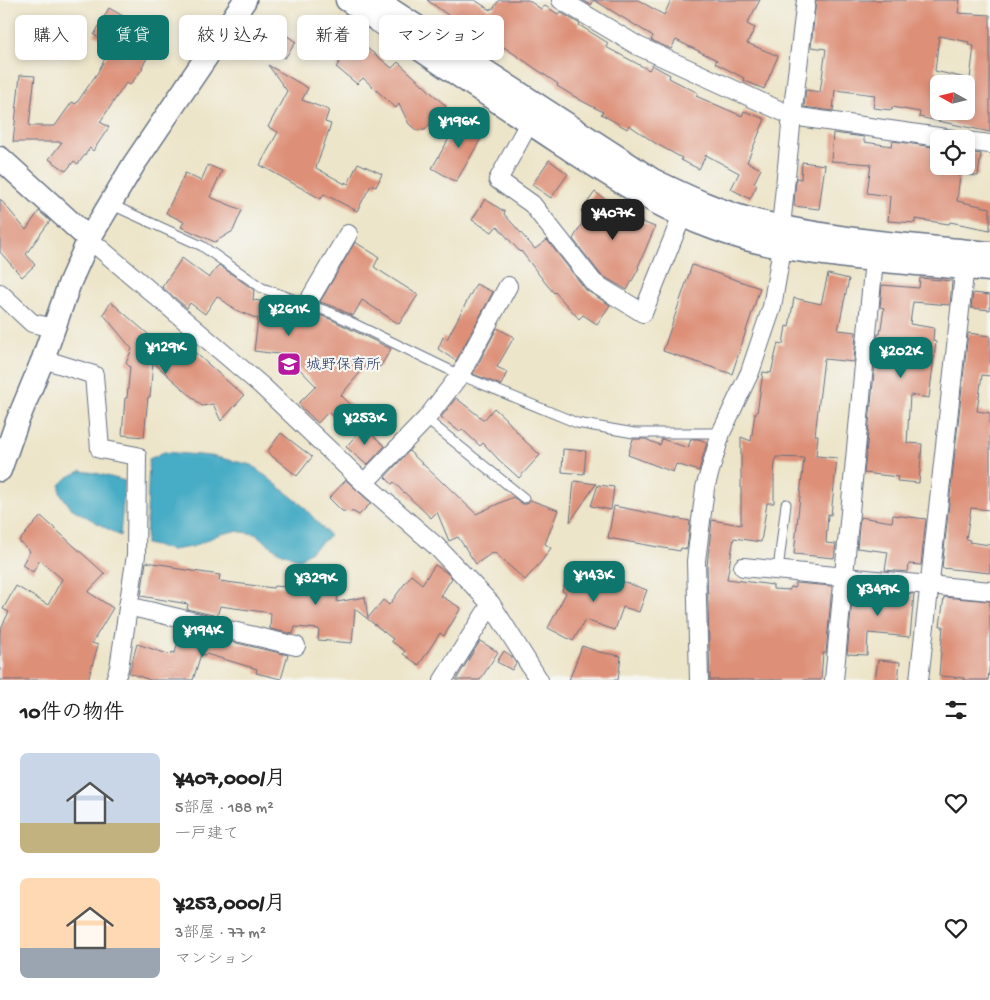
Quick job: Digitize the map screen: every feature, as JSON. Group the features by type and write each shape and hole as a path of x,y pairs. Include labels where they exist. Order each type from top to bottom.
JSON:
{"street":[{"path":"0,470 43,359 70,282 89,239 138,157 245,0"},
{"path":"347,0 534,114 654,180 690,198 755,221 809,253 874,260 966,259 990,253"},
{"path":"376,0 534,114 613,177 682,216 715,230 782,238 818,234 966,259 990,270"},
{"path":"561,0 638,46 792,116 930,136"},
{"path":"699,680 696,562 705,488 721,433 750,372 772,307 782,238 801,2"},
{"path":"534,114 498,180 532,204 594,282 643,313 682,216"},
{"path":"975,142 990,144"},
{"path":"0,158 89,239 262,386 364,483 436,546 491,604 539,680"},
{"path":"307,304 348,234"},
{"path":"919,680 966,259"},
{"path":"834,680 874,260"},
{"path":"364,483 426,419 460,375 508,286"},
{"path":"0,293 32,323 54,328"},
{"path":"43,359 94,375 100,449 137,456 136,554 119,668 115,680"},
{"path":"743,567 990,591"},
{"path":"443,680 491,604"},
{"path":"128,606 296,646"}],"lane":[{"path":"110,204 202,246 262,288 332,313 460,375 577,423 634,433 721,433"},
{"path":"426,419 524,498"},
{"path":"778,570 786,504"}],"water":[{"path":"164,452 211,456 252,465 302,505 330,536 299,560 278,551 255,534 235,531 220,534 192,547 172,550 146,544 149,459"},
{"path":"81,471 125,481 120,536 71,508 60,493 60,485 68,477"}],"building":[{"path":"427,0 475,0 490,10 491,8 493,9 499,0 528,0 541,9 545,6 558,14 560,12 608,43 606,47 649,70 652,65 670,75 669,78 698,93 696,96 742,116 744,111 765,119 747,162 761,169 754,183 757,185 750,199 731,189 739,173 706,155 699,169 681,160 682,158 655,143 629,125 627,129 601,114 603,112 557,86 558,84 504,47 504,15 448,15"},
{"path":"582,0 594,0 591,5"},
{"path":"594,0 638,0 664,15 671,0 760,0 747,24 755,28 747,43 778,56 764,89 743,80 744,78 715,63 717,60 676,40 671,49 651,40 653,36"},
{"path":"816,0 960,0 958,13 990,15 990,132 933,120 975,120 975,75 970,75 974,46 968,45 969,42 939,36 935,71 952,75 930,75 930,119 919,117 920,112 892,107 892,110 873,108 875,95 835,90 833,111 804,107 806,90 820,92 826,49 811,47"},
{"path":"109,8 121,15 105,15"},
{"path":"287,36 296,42 287,55"},
{"path":"369,50 379,58 379,60 382,60 392,68 398,62 446,106 425,130 416,130 409,124 399,104 396,108 363,78 357,84 336,67 340,62 338,60 369,60"},
{"path":"104,60 146,60 143,68 130,85 126,83 100,122 109,127 93,151 90,148 78,164 74,161 66,171 49,159 62,142 13,142 20,75 35,76 29,126 55,126 72,102 76,104"},
{"path":"268,65 308,88 302,100 329,110 325,122 331,124 316,168 345,184 345,182 348,184 358,163 382,174 376,187 371,185 357,211 324,194 321,199 260,165 278,132 268,127 287,91"},
{"path":"462,116 486,130 456,182 432,168"},
{"path":"833,133 864,137 864,142 892,146 893,141 930,147 930,175 960,175 957,201 990,208 990,230 950,222 949,224 915,219 915,223 888,221 890,196 867,193 871,164 831,161"},
{"path":"975,153 981,154 978,176 966,175 975,175"},
{"path":"549,160 568,174 551,198 532,185"},
{"path":"802,162 825,165 819,209 794,206 796,178 801,179"},
{"path":"208,165 222,171 210,197 242,210 233,231 215,242 181,227 184,222 166,213 185,173 201,181"},
{"path":"595,192 619,209 617,212 655,227 639,268 627,290 601,275 573,239 587,215 581,211"},
{"path":"0,199 26,230 39,211 50,221 26,254 35,265 22,277 0,252"},
{"path":"485,199 505,212 504,214 535,249 547,240 586,290 610,305 597,324 583,315 579,319 554,293 521,251 497,226 492,232 472,220"},
{"path":"355,242 379,257 374,267 418,295 399,324 362,300 353,316 320,302"},
{"path":"182,258 209,278 219,265 254,290 253,300 289,304 297,307 302,313 307,315 313,313 330,319 391,349 380,367 370,361 341,395 364,418 355,427 340,413 335,419 328,412 318,423 298,404 316,386 286,355 254,351 258,319 236,310 217,296 205,314 190,303 187,308 162,287"},
{"path":"692,265 760,288 732,374 663,351"},
{"path":"828,274 849,279 838,330 856,332 854,362 824,359 815,435 818,435 816,456 837,458 831,515 828,514 826,543 836,544 834,558 794,554 804,458 776,457 774,503 767,503 761,542 734,538 727,579 773,585 773,589 790,590 790,587 795,588 795,583 832,586 826,653 823,653 821,680 710,680 707,566 712,520 741,525 741,437 751,441 763,372 771,373 778,343 783,344 786,326 789,327 794,298 821,304"},
{"path":"920,278 952,281 950,305 913,302 910,324 934,328 933,341 936,342 929,398 910,395 907,443 922,444 919,483 897,481 898,477 864,473 878,334 880,334 884,308 880,307 882,285 919,288"},
{"path":"476,284 493,292 456,361 438,349 443,337 447,339"},
{"path":"973,293 990,295 990,310 971,308"},
{"path":"111,302 179,361 190,348 244,396 221,421 213,404 202,406 153,362 144,437 122,435 130,367 126,363 132,349 103,314"},
{"path":"497,328 514,337 497,367 507,372 501,385 473,374"},
{"path":"968,333 990,336 990,376 982,375 977,411 990,413 990,510 971,508 966,539 970,540 969,542 990,545 990,573 942,568"},
{"path":"456,398 484,420 494,408 540,455 519,478 483,443 480,446 462,429 460,432 441,417"},
{"path":"363,427 385,446 367,465 346,447"},
{"path":"281,433 312,457 297,476 267,452"},
{"path":"633,439 645,439 660,445 662,439 688,448 691,439 707,442 699,471 676,464 673,472 628,455"},
{"path":"563,449 586,451 584,474 562,472"},
{"path":"409,451 476,514 513,497 523,504 527,504 530,500 558,510 545,544 551,548 525,580 495,553 492,553 476,564 458,537 449,541 437,512 431,518 394,482 392,484 385,477"},
{"path":"346,480 371,503 359,515 354,512 342,511 329,498"},
{"path":"574,481 596,484 570,522"},
{"path":"598,485 614,487 611,510 591,506"},
{"path":"614,506 690,521 687,549 681,548 680,551 608,538"},
{"path":"893,515 926,519 921,565 909,564 908,572 885,570 888,552 857,548 860,517 892,522"},
{"path":"41,516 105,574 88,592 113,608 92,643 98,645 88,680 0,680 0,630 9,612 3,609 16,586 48,605 62,579 40,560 33,572 22,565 30,551 19,541"},
{"path":"146,562 220,575 219,581 273,588 274,586 338,591 337,602 365,597 368,618 383,600 389,605 411,575 422,584 435,565 452,578 441,596 461,608 444,636 440,633 419,665 403,654 405,651 391,641 393,639 355,609 352,643 318,640 319,629 295,627 293,634 270,629 271,613 220,606 217,616 187,609 188,604 141,596"},
{"path":"570,568 606,580 607,576 647,590 639,612 623,607 615,630 585,620 573,641 548,628 566,593 562,591"},
{"path":"853,590 914,594 910,637 868,633 867,655 847,654"},
{"path":"944,597 990,601 990,661 988,680 964,680 964,678 939,676 943,626 940,626"},
{"path":"181,630 288,655 281,679 256,673 257,669 206,654 201,654 193,680 150,680 129,673 137,644 171,655 172,652 175,653"},
{"path":"480,641 498,652 480,680 456,680"},
{"path":"582,646 599,652 621,656 618,680 569,680"},
{"path":"504,651 516,663 512,670 497,662"},
{"path":"878,660 900,662 898,680 875,680"}],"place":[{"name":"城野保育所","path":"289,364"}]}
